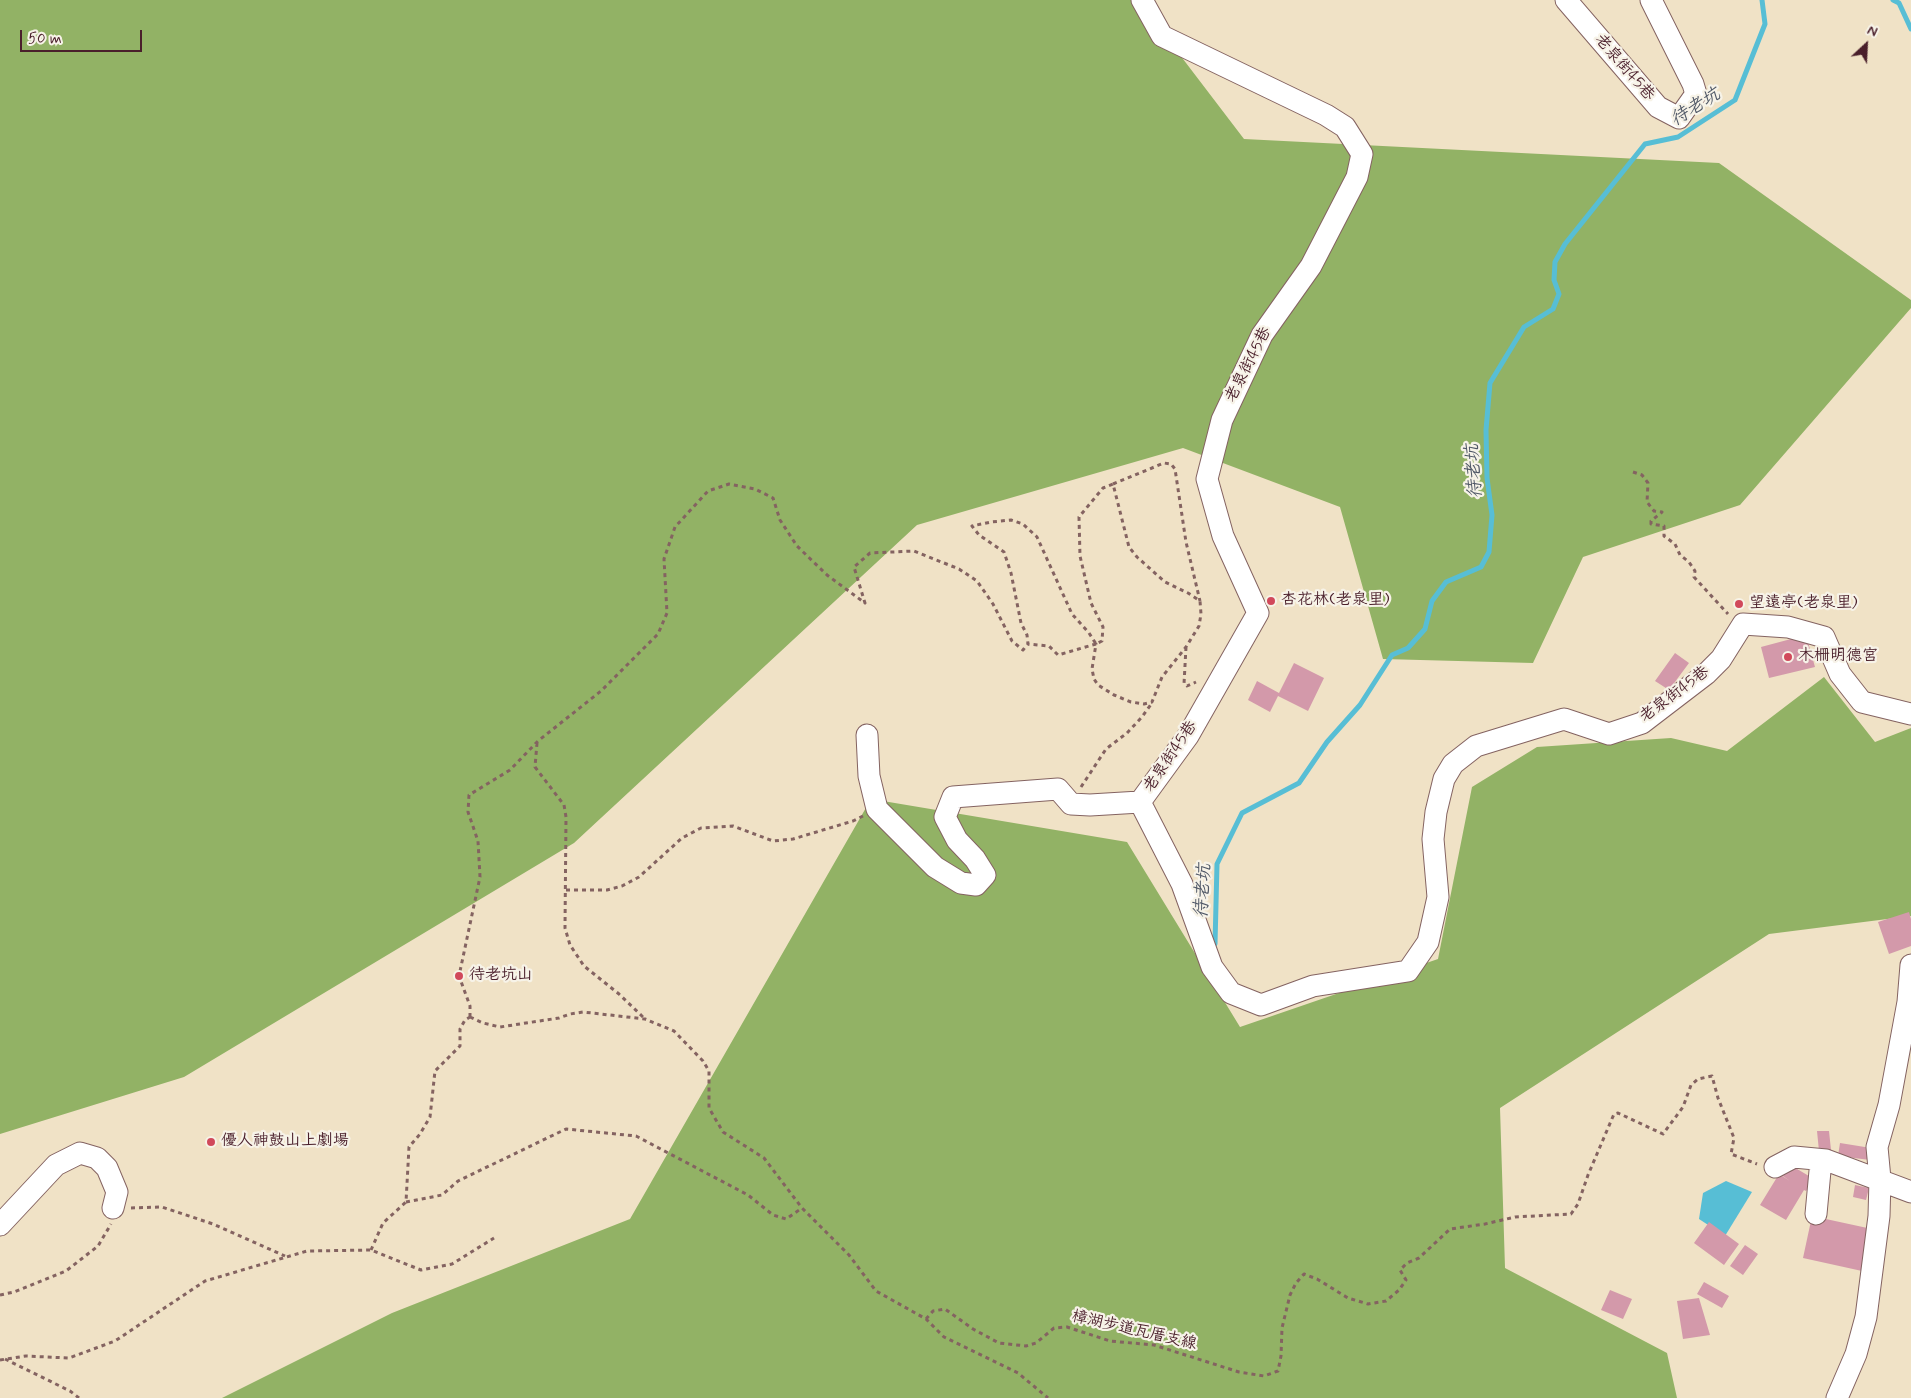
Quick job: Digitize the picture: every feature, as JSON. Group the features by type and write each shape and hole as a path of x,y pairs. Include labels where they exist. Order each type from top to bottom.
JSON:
{"street":[{"name":"老泉街45巷","path":"1142,0 1162,36 1345,126 1362,154 1357,177 1311,266 1262,334 1222,420 1207,479 1223,536 1258,612 1188,736 1140,802 1182,884 1212,967 1231,993 1261,1005 1313,986 1408,971 1428,942 1438,897 1433,840 1436,812 1444,779 1453,764 1476,746 1564,720 1609,734 1642,723 1706,674 1721,659 1744,624"},
{"name":"老泉街45巷","path":"1566,0 1658,107 1679,118 1696,94 1693,84 1651,0"},
{"path":"1744,624 1788,627 1824,637 1840,674 1862,702 1911,714"},
{"path":"867,735 869,776 877,809 935,866 961,883 976,885 985,875 975,859 957,840 945,817 953,797 1058,789 1071,804 1090,805 1140,802"},
{"path":"1837,1398 1856,1354 1866,1317 1879,1216 1880,1179 1876,1147 1889,1105 1908,1002 1911,965"},
{"path":"0,1225 56,1165 80,1153 98,1158 107,1168 117,1192 114,1208"},
{"path":"1775,1167 1794,1157 1821,1160 1880,1179 1911,1192"},
{"path":"1816,1214 1821,1160"}],"path":[{"path":"1028,644 1049,646 1058,655 1102,642 1103,627 1091,603 1080,556 1079,517 1103,488 1164,463 1171,464 1176,469 1186,542 1200,601 1201,614 1199,626 1186,647 1162,677 1152,702 1142,717 1127,733 1106,749 1094,764 1071,804"},
{"path":"1633,472 1642,475 1648,483 1647,502 1654,511 1662,512 1651,521 1651,524 1664,526 1664,536 1675,544 1680,555 1689,562 1695,571 1694,577 1728,614 1744,624"},
{"path":"470,1017 470,1006 459,976 480,877 478,841 468,812 469,795 510,770 537,743 601,691 658,634 667,613 664,559 675,528 708,491 729,484 755,489 773,498 780,520 797,546 827,575 865,603 854,567 870,552 914,551 959,569 977,581 993,604 1012,641 1023,650 1028,644 1027,635 1021,623 1011,573 1004,552 979,535 972,526 1011,520 1023,524 1037,537 1072,614 1096,644 1092,669 1094,679 1098,685 1114,695 1131,702 1144,704 1152,702"},
{"path":"1113,484 1130,546 1137,557 1165,582 1200,601"},
{"path":"1186,647 1184,684 1187,686 1203,679 1221,677"},
{"path":"537,743 535,767 564,805 565,928 570,945 584,966 645,1019"},
{"path":"566,890 607,890 622,886 639,877 682,838 701,828 734,826 773,841 793,839 853,821 877,809"},
{"path":"470,1017 483,1023 500,1027 560,1018 583,1012 645,1019 674,1031 702,1061 708,1071 709,1108 723,1132 764,1158 802,1208 850,1254 876,1291 926,1318 944,1337 1018,1373 1048,1398"},
{"path":"406,1202 409,1147 420,1134 430,1117 435,1071 460,1046 460,1029 465,1020 470,1017"},
{"name":"樟湖步道瓦厝支線","path":"926,1318 933,1311 945,1310 973,1329 999,1343 1026,1346 1036,1344 1054,1328 1066,1327 1110,1341 1154,1345 1239,1372 1264,1376 1278,1371 1282,1356 1282,1328 1290,1295 1296,1283 1304,1274 1317,1279 1348,1298 1368,1304 1386,1301 1399,1290 1406,1280 1400,1270 1407,1263 1419,1258 1450,1229 1515,1217 1572,1214 1578,1204 1588,1174 1614,1114 1618,1113 1663,1134 1683,1107 1691,1085 1698,1078 1712,1076 1718,1098 1734,1138 1731,1154 1753,1164 1775,1167"},
{"path":"371,1250 383,1222 406,1202 442,1195 458,1181 566,1129 636,1136 748,1195 773,1215 786,1219 802,1208"},
{"path":"0,1295 14,1292 66,1272 98,1246 112,1223 114,1208 162,1208 213,1224 286,1257"},
{"path":"2,1359 26,1356 69,1358 115,1341 205,1281 308,1251 371,1250 421,1270 452,1264 494,1238"},
{"path":"2,1359 70,1391 80,1398"}],"green space":[{"path":"0,0 1138,0 1244,139 1719,163 1911,300 1911,308 1740,505 1583,557 1533,663 1383,659 1340,507 1183,448 917,525 574,843 184,1077 0,1134"},
{"path":"1824,677 1875,742 1911,728 1911,916 1769,934 1500,1108 1505,1268 1667,1353 1677,1398 222,1398 392,1313 630,1219 871,799 1127,842 1240,1027 1438,959 1472,787 1537,747 1671,738 1727,751"}],"water":[{"path":"1726,1181 1752,1192 1725,1236 1699,1219 1703,1193"}],"building":[{"name":"木柵明德宮","path":"1806,635 1815,667 1769,678 1761,647"},
{"path":"1675,653 1689,663 1669,690 1655,681"},
{"path":"1294,663 1324,678 1308,711 1278,696 1270,712 1248,700 1257,681 1279,693"},
{"path":"1909,912 1911,919 1911,946 1889,954 1878,922"},
{"path":"1817,1131 1829,1131 1831,1150 1819,1151"},
{"path":"1840,1143 1871,1148 1870,1160 1838,1156"},
{"path":"1787,1163 1814,1179 1806,1191 1804,1190 1786,1220 1760,1205 1779,1174 1790,1181 1780,1174"},
{"path":"1855,1185 1869,1188 1866,1200 1853,1197"},
{"path":"1812,1216 1872,1229 1862,1271 1803,1258"},
{"path":"1709,1222 1739,1244 1724,1265 1694,1243"},
{"path":"1745,1245 1758,1254 1743,1275 1730,1266"},
{"path":"1704,1282 1729,1296 1722,1308 1697,1294"},
{"path":"1610,1290 1632,1299 1623,1319 1601,1310"},
{"path":"1699,1298 1710,1335 1683,1339 1677,1301"}],"waterway":[{"name":"待老坑","path":"1215,944 1217,864 1242,813 1299,783 1327,742 1360,705 1392,655 1408,648 1425,629 1432,601 1446,582 1481,567 1489,552 1492,515 1487,478 1486,430 1490,383 1524,327 1553,309 1559,294 1554,280 1555,262 1565,244 1645,144 1678,137 1735,100 1765,24 1762,0"},
{"path":"1893,0 1899,3 1911,29"}],"place":[{"name":"杏花林(老泉里)","path":"1271,601"},
{"name":"望遠亭(老泉里)","path":"1739,604"},
{"name":"木柵明德宮","path":"1788,657"},
{"name":"待老坑山","path":"459,976"},
{"name":"優人神鼓山上劇場","path":"211,1142"}]}
